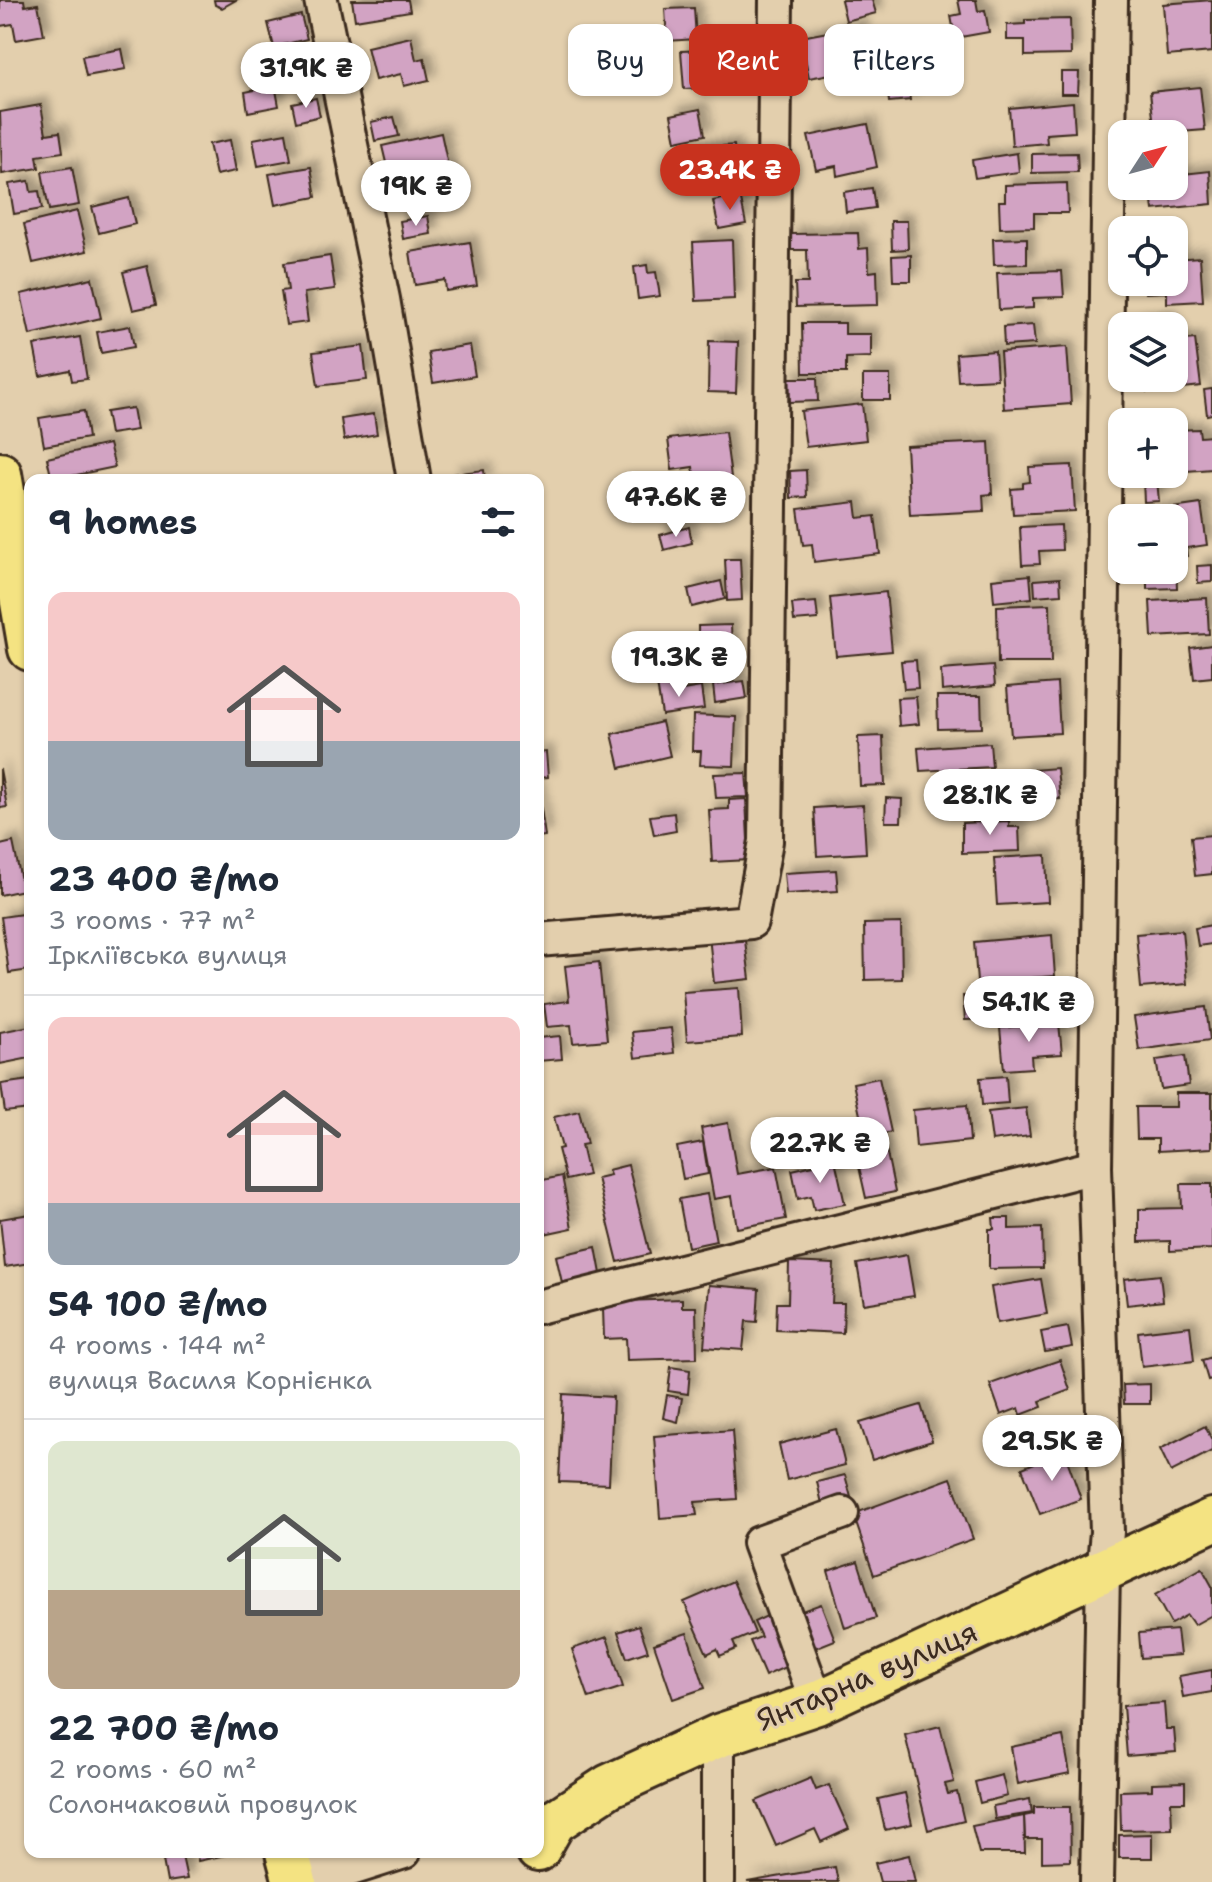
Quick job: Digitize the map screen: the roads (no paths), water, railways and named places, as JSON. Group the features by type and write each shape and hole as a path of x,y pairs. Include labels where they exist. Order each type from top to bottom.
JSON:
{"main road":[{"path":"0,474 24,614"},
{"name":"Янтарна вулиця","path":"544,1839 554,1822 609,1786 718,1736 817,1703 1212,1520"},
{"name":"Янтарна вулиця","path":"522,1882 534,1858"}],"street":[{"path":"321,0 383,299 413,474"},
{"path":"544,939 751,922 766,841 776,0"},
{"path":"1097,1882 1103,1573 1107,1532 1095,1167 1111,0"},
{"path":"544,1305 1095,1167"},
{"path":"817,1703 759,1543 842,1513"},
{"path":"718,1736 718,1882"},
{"path":"544,1807 609,1786"},
{"path":"301,1866 360,1858"},
{"path":"301,1866 383,1882"}]}
